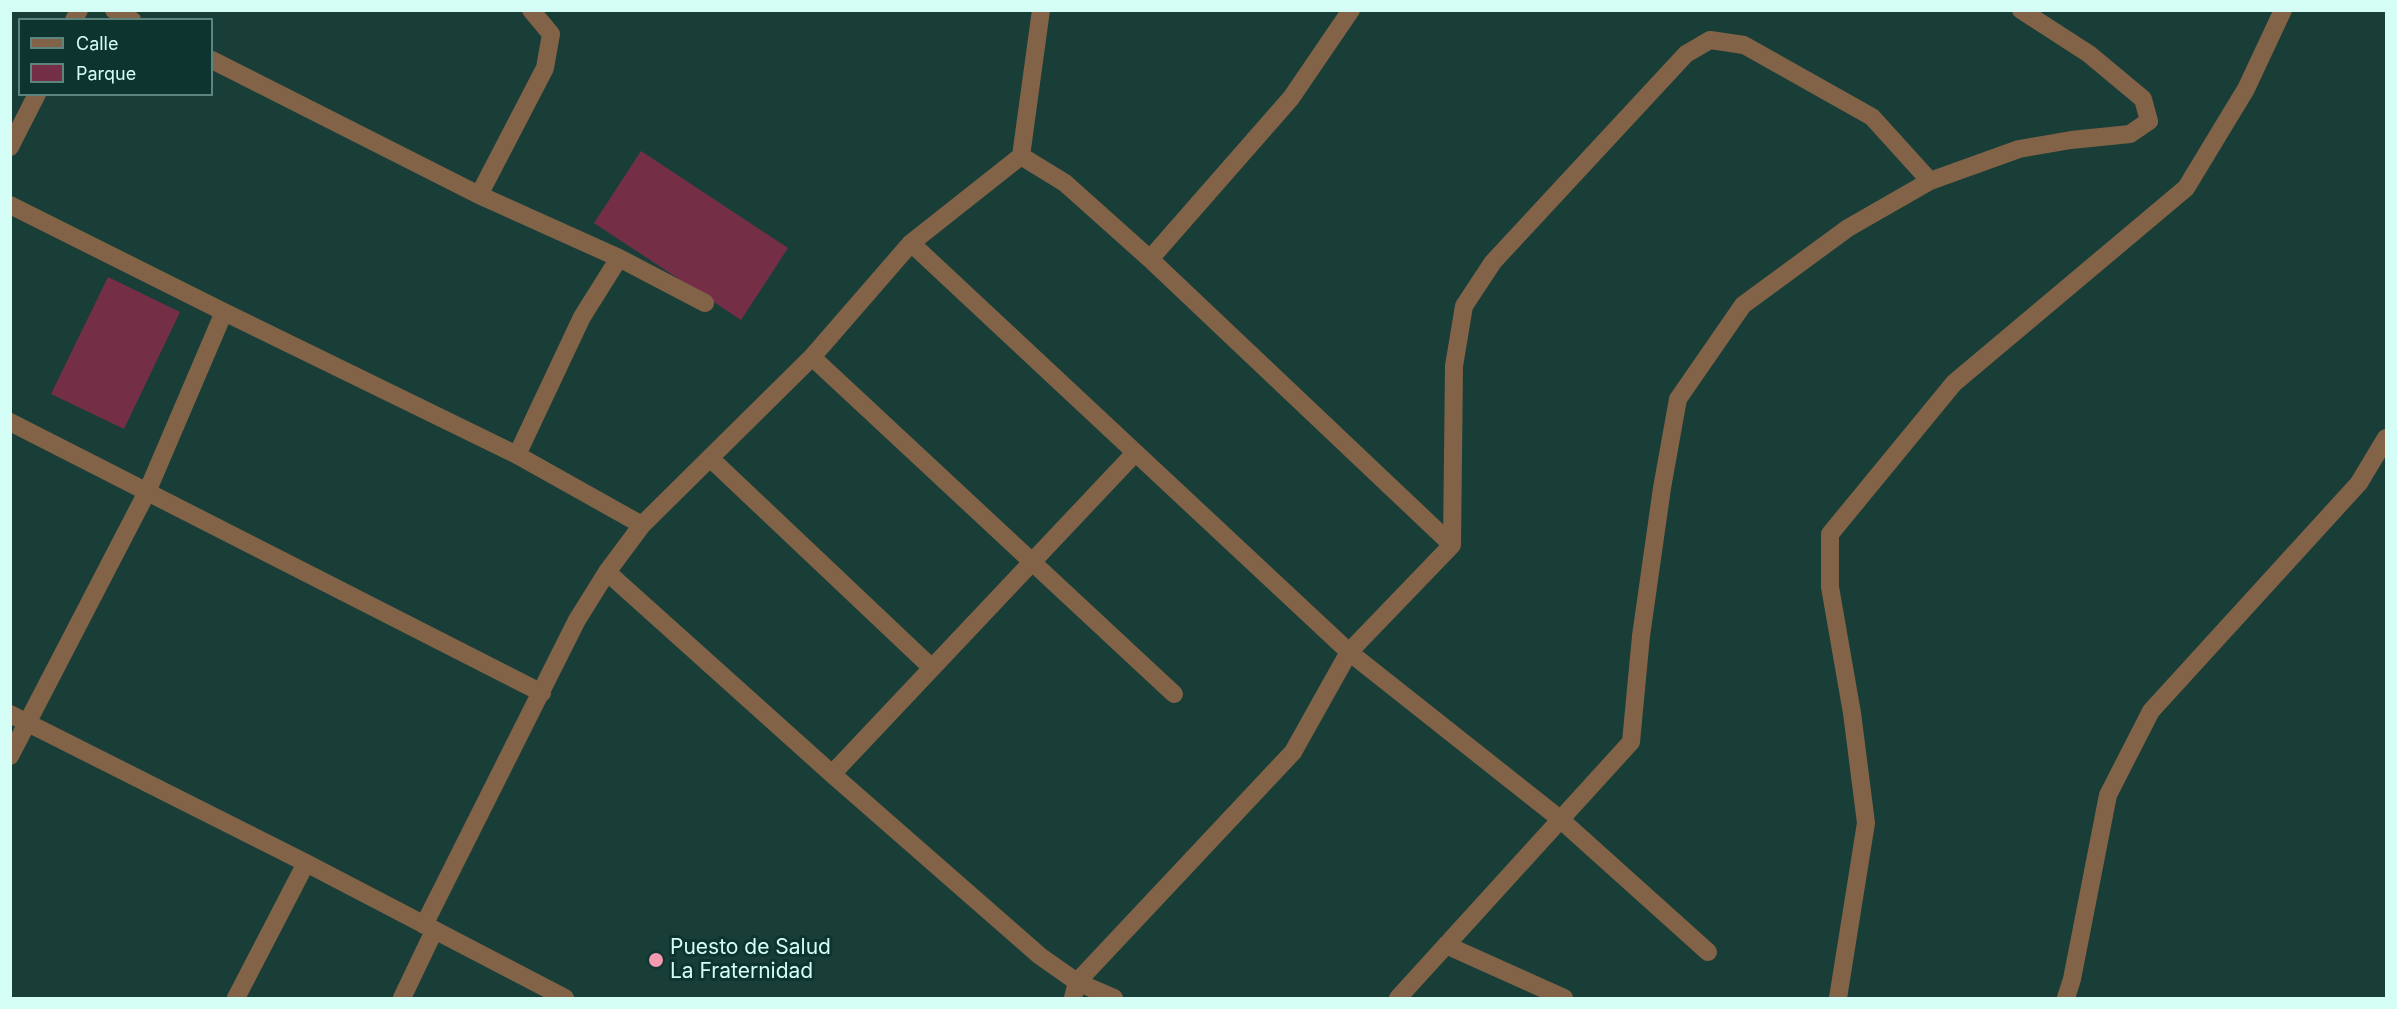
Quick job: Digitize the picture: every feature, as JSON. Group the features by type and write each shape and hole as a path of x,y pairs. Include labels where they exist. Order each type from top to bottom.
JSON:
{"street":[{"path":"114,10 128,18"},
{"path":"479,195 545,68 551,34 531,10"},
{"path":"402,999 429,928 578,620 606,572 642,525 812,357 911,243 1021,156 1041,10"},
{"path":"1150,259 1291,99 1351,10"},
{"path":"1398,999 1630,742 1641,636 1662,488 1678,399 1743,305 1848,228 1930,181 2019,149 2071,140 2130,134 2149,120 2143,99 2089,54 2021,10"},
{"path":"1838,999 1866,823 1852,713 1830,587 1830,534 1954,383 2186,188 2246,89 2283,10"},
{"path":"1075,990 1293,752 1349,652 1452,545 1454,366 1464,306 1493,262 1686,54 1710,40 1744,45 1872,117 1930,181"},
{"path":"213,61 479,195 619,258 705,303"},
{"path":"10,147 36,96"},
{"path":"1021,156 1065,183 1150,259 1452,545"},
{"path":"10,205 517,455 642,525"},
{"path":"911,243 1349,652 1560,819 1708,952"},
{"path":"517,455 582,317 619,258"},
{"path":"10,756 147,492 224,312"},
{"path":"812,357 1174,694"},
{"path":"10,422 542,693"},
{"path":"2066,999 2072,979 2108,795 2151,711 2359,483 2386,438"},
{"path":"832,774 1135,453"},
{"path":"710,458 933,668"},
{"path":"606,572 1040,956 1075,990 1114,999"},
{"path":"10,714 306,863 565,999"},
{"path":"236,999 306,863"},
{"path":"1446,945 1564,999"}],"green space":[{"path":"641,151 788,248 741,320 594,223"},
{"path":"108,277 180,312 124,429 51,394"}],"place":[{"name":"Puesto de Salud La Fraternidad","path":"656,960"}]}
